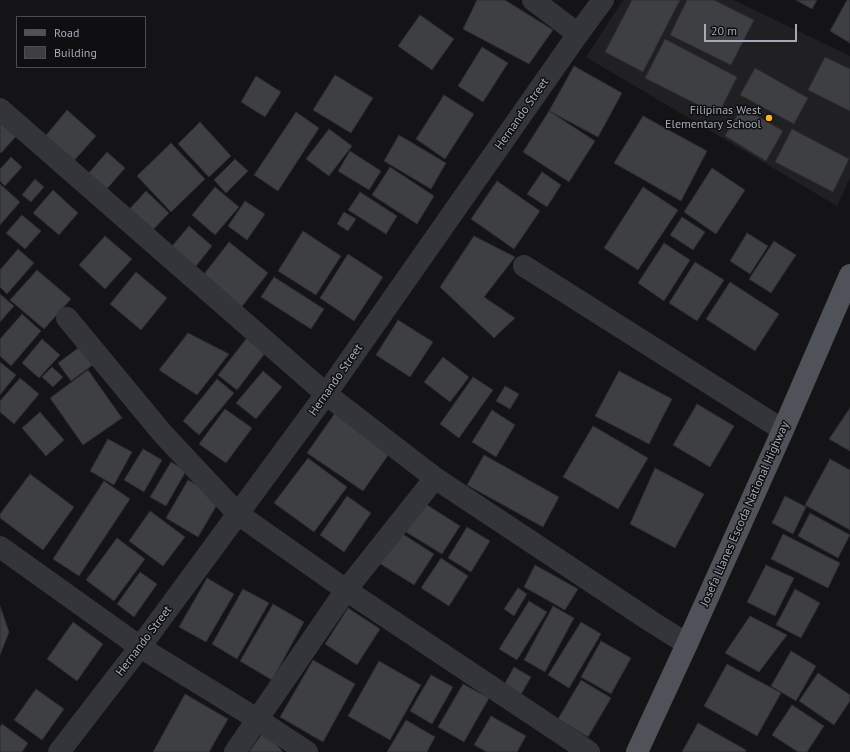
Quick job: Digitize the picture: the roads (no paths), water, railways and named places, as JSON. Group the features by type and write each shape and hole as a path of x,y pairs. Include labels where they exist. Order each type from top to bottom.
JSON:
{"main road":[{"name":"Josefa Llanes Escoda National Highway","path":"637,752 783,430 850,275"}],"street":[{"path":"533,0 578,34"},
{"name":"Hernando Street","path":"59,752 140,647 326,394 603,0"},
{"path":"0,109 326,394 435,478 687,644"},
{"path":"524,266 783,430"},
{"path":"67,318 163,434 238,514 346,590 589,752"},
{"path":"235,752 346,590 435,478"},
{"path":"0,547 140,647 257,719 307,752"}],"place":[{"name":"Filipinas West Elementary School","path":"769,118"}]}
